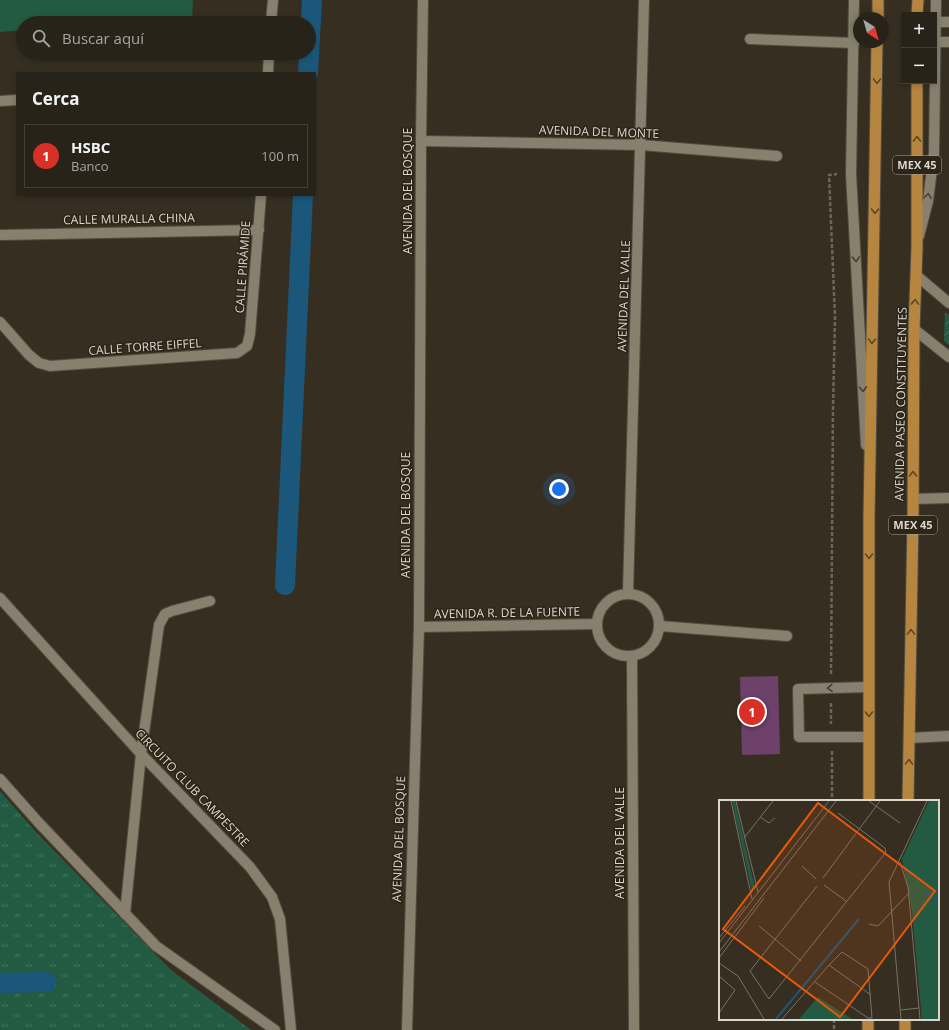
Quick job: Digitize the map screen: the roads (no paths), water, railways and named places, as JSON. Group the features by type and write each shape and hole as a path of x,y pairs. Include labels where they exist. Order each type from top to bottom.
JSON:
{"highway":[{"path":"878,0 878,12"},
{"path":"918,0 918,12"},
{"name":"MEX 45","path":"869,800 869,517 877,48"},
{"name":"AVENIDA PASEO CONSTITUYENTES","path":"908,800 914,329 917,248 917,84"}],"street":[{"path":"272,16 273,0"},
{"name":"AVENIDA DEL BOSQUE","path":"406,1030 419,627 423,0"},
{"name":"AVENIDA DEL VALLE","path":"628,593 644,0"},
{"path":"854,0 854,12"},
{"name":"AVENIDA PASEO CONSTITUYENTES","path":"936,0 936,12"},
{"path":"937,22 949,22"},
{"path":"750,39 853,43"},
{"path":"937,42 949,42"},
{"path":"854,48 851,174 869,517"},
{"name":"AVENIDA PASEO CONSTITUYENTES","path":"917,248 928,201 934,153 936,48"},
{"path":"268,72 269,60"},
{"path":"0,101 16,100"},
{"name":"AVENIDA DEL MONTE","path":"421,141 641,145 777,156"},
{"name":"CALLE PIRÁMIDE","path":"249,341 261,196"},
{"name":"CALLE MURALLA CHINA","path":"0,235 259,230"},
{"path":"916,275 949,304"},
{"name":"CALLE TORRE EIFFEL","path":"0,322 39,363 50,366 231,354 243,349 249,341"},
{"path":"914,329 949,358"},
{"path":"913,499 949,498"},
{"path":"628,593 641,596 652,603 658,614 660,626 657,638 650,648 632,656 615,654 605,646 598,636 596,624 599,612 606,602 617,595 628,593"},
{"name":"CIRCUITO CLUB CAMPESTRE","path":"0,598 141,754 250,867 272,897 280,919 291,1030"},
{"path":"125,914 141,754 159,625 165,614 210,601"},
{"name":"AVENIDA R. DE LA FUENTE","path":"419,627 596,624"},
{"path":"660,626 788,636"},
{"name":"AVENIDA DEL VALLE","path":"632,656 634,1030"},
{"path":"869,687 798,689 799,737 869,737"},
{"path":"909,738 949,736"},
{"path":"0,780 44,829 156,946 275,1030"}],"waterway":[{"path":"311,16 312,0"},
{"path":"308,72 309,60"},
{"path":"285,585 303,196"},
{"path":"0,983 46,982"}],"place":[{"name":"HSBC","path":"752,712"}]}
